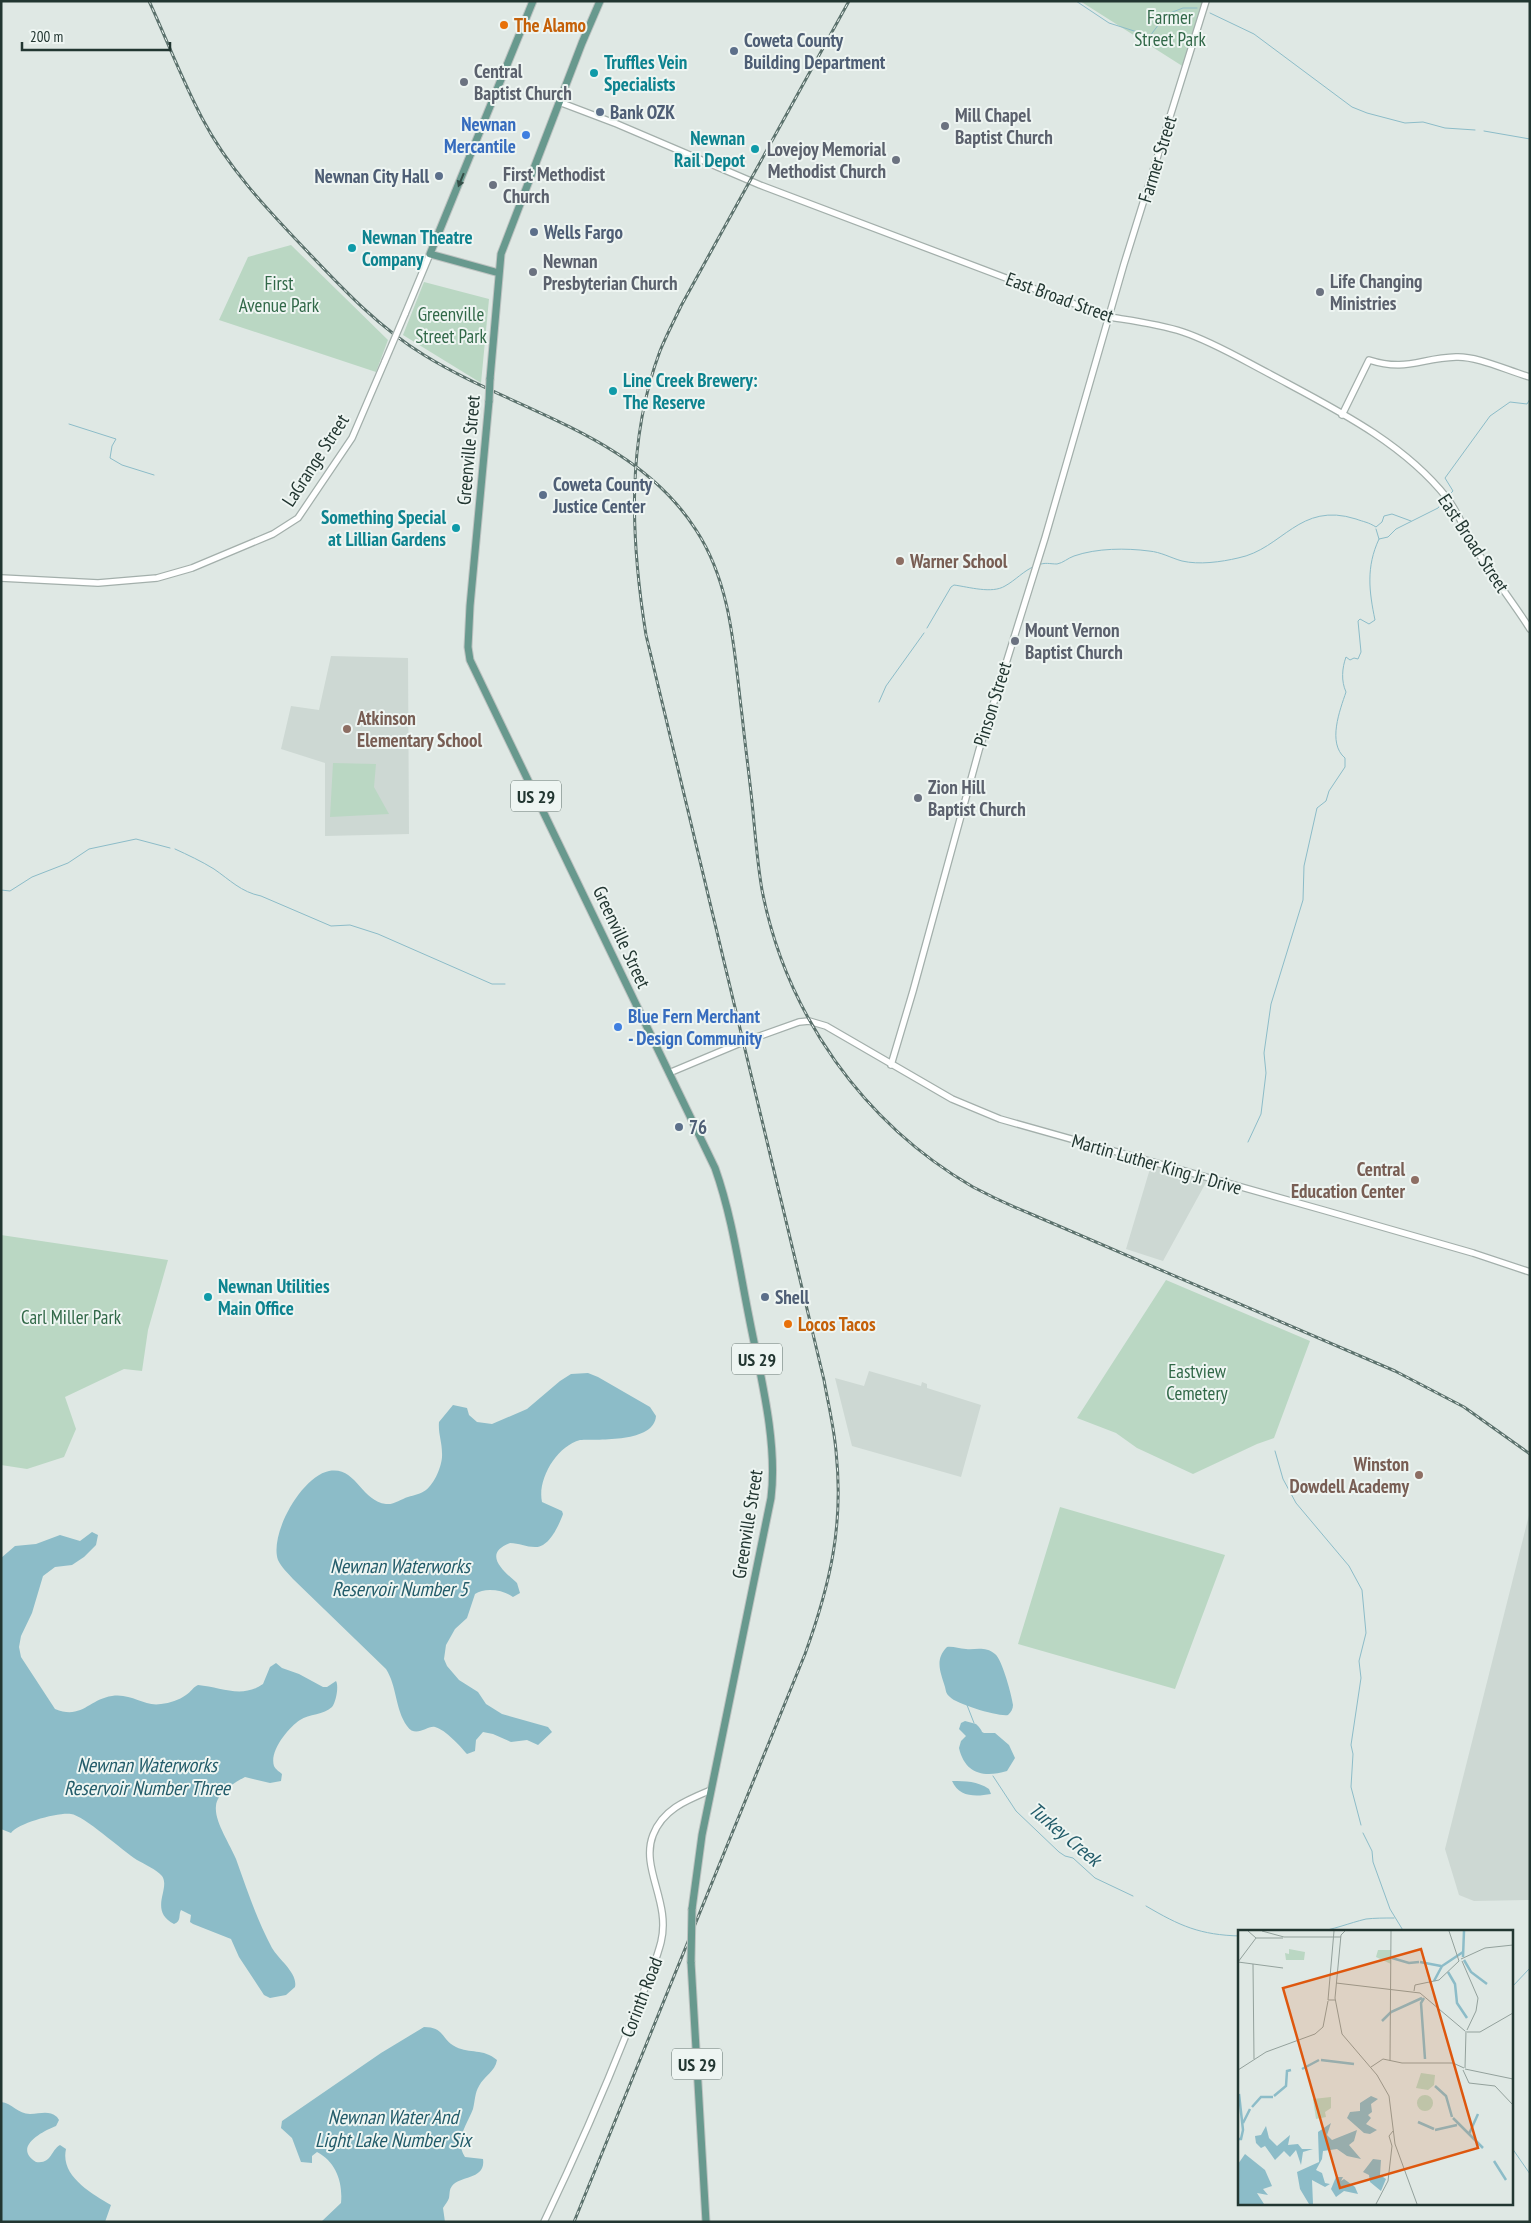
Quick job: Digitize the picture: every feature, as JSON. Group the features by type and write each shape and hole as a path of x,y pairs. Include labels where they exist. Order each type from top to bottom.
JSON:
{"main road":[{"name":"LaGrange Street","path":"430,254 503,79 533,1"},
{"name":"US 29","path":"499,273 501,254 600,1"},
{"path":"430,254 499,273"},
{"path":"490,270 501,254"},
{"name":"Greenville Street","path":"499,273 470,606 468,648 470,660 712,1163 728,1209 769,1426 774,1463 770,1498 711,1790"},
{"name":"US 29","path":"706,2222 691,1962 692,1909 697,1863 711,1790"}],"street":[{"name":"Farmer Street","path":"1109,317 1206,1"},
{"name":"East Broad Street","path":"559,102 618,124 760,185 1109,317 1157,325 1184,332 1221,348 1342,415 1399,450 1447,498 1460,518 1471,541 1530,629"},
{"name":"LaGrange Street","path":"1,578 98,583 141,581 192,568 273,534 298,518 352,438 430,254"},
{"name":"Pinson Street","path":"891,1064 979,750 1045,538 1109,317"},
{"path":"1342,415 1368,360 1397,366 1441,358 1467,358 1530,377"},
{"name":"Martin Luther King Jr Drive","path":"669,1073 743,1042 799,1022 809,1021 826,1026 952,1099 1000,1119 1473,1253 1530,1272"},
{"name":"Corinth Road","path":"544,2222 610,2076 661,1942 663,1911 650,1860 650,1848 654,1832 664,1817 674,1807 711,1790"}],"shaded area":[{"name":"Atkinson Elementary School","path":"331,656 408,658 409,834 325,836 325,763 281,749 291,706 319,710"},
{"path":"1152,1162 1209,1177 1163,1261 1126,1249"},
{"path":"869,1371 921,1386 922,1382 927,1384 927,1388 981,1405 961,1477 852,1446 835,1378 864,1386"},
{"path":"1530,1511 1530,1900 1474,1901 1459,1895 1445,1849"}],"green space":[{"name":"Farmer Street Park","path":"1080,1 1207,1 1187,69"},
{"name":"First Avenue Park","path":"291,245 388,340 376,372 219,320 248,257"},
{"name":"Greenville Street Park","path":"424,282 489,299 481,383 403,335"},
{"path":"333,763 376,764 374,787 389,814 330,817"},
{"name":"Carl Miller Park","path":"1,1235 168,1260 148,1330 142,1371 124,1369 65,1397 76,1429 64,1457 27,1469 1,1465"},
{"name":"Eastview Cemetery","path":"1166,1280 1310,1341 1274,1438 1193,1474 1137,1448 1116,1433 1077,1418"},
{"path":"1060,1507 1225,1555 1175,1689 1018,1644"}],"water":[{"name":"Newnan Waterworks Reservoir Number 5","path":"588,1373 650,1407 656,1416 653,1425 646,1431 636,1435 624,1438 580,1440 564,1449 550,1465 541,1493 542,1502 562,1511 563,1514 553,1535 545,1544 540,1546 532,1547 510,1543 501,1547 497,1552 496,1558 498,1563 517,1583 520,1593 513,1597 494,1590 475,1594 467,1618 455,1629 446,1645 444,1659 447,1666 459,1680 478,1692 486,1704 502,1714 548,1727 552,1732 538,1745 527,1740 511,1742 483,1732 476,1740 475,1751 467,1754 444,1731 435,1727 418,1732 410,1730 400,1712 390,1676 386,1669 283,1568 278,1560 276,1549 278,1536 290,1508 308,1483 319,1475 329,1471 338,1471 352,1478 377,1502 395,1503 424,1491 435,1478 440,1468 442,1457 439,1422 453,1405 467,1408 469,1415 477,1422 492,1424 527,1409 571,1374"},
{"name":"Newnan Waterworks Reservoir Number Three","path":"92,1532 98,1535 96,1545 84,1557 72,1565 55,1567 43,1576 32,1613 21,1636 19,1647 21,1657 55,1709 64,1712 79,1711 97,1701 112,1696 126,1696 149,1704 164,1704 188,1694 198,1685 231,1691 247,1691 263,1684 270,1667 276,1663 282,1668 299,1674 323,1687 327,1687 336,1681 337,1694 332,1707 325,1712 300,1720 291,1728 277,1747 273,1760 275,1767 282,1774 281,1781 270,1783 245,1777 223,1792 216,1806 217,1818 236,1859 262,1927 275,1953 294,1977 295,1987 286,1995 270,1998 264,1995 239,1957 231,1939 193,1924 190,1922 191,1915 181,1910 179,1920 176,1923 174,1924 166,1918 161,1906 164,1887 162,1876 154,1869 137,1860 84,1820 71,1814 65,1814 49,1816 30,1822 11,1833 1,1829 1,1558 15,1546 36,1544 60,1535 80,1541"},
{"path":"947,1647 984,1649 998,1657 1009,1686 1013,1705 1008,1715 996,1714 960,1703 947,1694 940,1672 940,1662 943,1652"},
{"path":"965,1721 976,1724 984,1733 995,1733 1009,1745 1015,1758 1007,1771 983,1774 971,1769 966,1764 959,1748 961,1741 966,1736 959,1729 961,1723"},
{"path":"952,1781 967,1781 980,1784 989,1789 991,1794 968,1795 959,1790"},
{"name":"Newnan Water And Light Lake Number Six","path":"424,2027 436,2029 456,2047 482,2052 497,2060 494,2068 478,2088 473,2109 461,2139 462,2151 465,2157 483,2159 481,2171 452,2186 449,2199 443,2208 445,2222 321,2222 341,2203 341,2188 337,2173 329,2161 317,2152 312,2156 312,2163 301,2162 292,2138 281,2128 282,2121 381,2053"},
{"path":"1,2102 26,2114 47,2113 57,2117 59,2120 56,2126 32,2140 28,2145 27,2151 29,2156 36,2162 41,2162 48,2159 60,2145 66,2149 65,2159 72,2175 86,2189 111,2205 105,2222 1,2222"}],"waterway":[{"path":"1076,1 1109,23 1150,36 1162,20"},
{"path":"1170,13 1183,8 1197,8"},
{"path":"1210,13 1254,34 1352,107 1405,123 1423,122 1445,128 1475,130"},
{"path":"1484,131 1530,139"},
{"path":"1450,494 1453,491 1445,478 1490,416 1510,402 1527,404 1530,399"},
{"path":"69,424 116,439 112,446 110,458 122,465 154,475"},
{"path":"1248,1142 1261,1114 1266,1073 1264,1053 1271,1004 1303,900 1304,866 1317,808 1326,801 1329,791 1345,767 1345,758 1340,752 1336,735 1338,717 1346,692 1343,683 1343,670 1346,657 1350,660 1358,659 1361,652 1358,621 1360,619 1369,624 1375,620 1370,579 1370,569 1375,549 1379,539 1388,537 1396,529 1438,508 1443,502"},
{"path":"1038,565 1045,563 1057,564 1074,556 1092,551 1121,549 1153,552 1189,562 1217,562 1254,553 1292,528 1320,516 1336,515 1356,519 1376,527 1382,522 1384,516 1392,514 1411,521"},
{"path":"1376,529 1379,539"},
{"path":"927,628 954,585 994,590 1009,584 1035,566"},
{"path":"879,702 886,686 924,633"},
{"path":"1,890 10,891 32,877 68,863 89,849 136,839 170,848"},
{"path":"175,849 209,866 247,892 261,896 331,926 350,925 378,934 492,984 505,984"},
{"path":"1275,1451 1283,1479 1296,1503 1349,1566 1362,1590 1366,1633 1359,1661 1361,1678 1351,1745 1353,1754 1351,1787 1361,1825"},
{"name":"Turkey Creek","path":"967,1705 974,1723"},
{"name":"Turkey Creek","path":"993,1776 1016,1811 1059,1852 1073,1858 1095,1878 1133,1896"},
{"path":"1363,1833 1372,1851 1373,1862 1390,1909 1403,1930"},
{"name":"Turkey Creek","path":"1146,1906 1169,1919 1191,1928 1213,1934 1238,1936"},
{"name":"Turkey Creek","path":"1329,1930 1366,1919 1394,1918"},
{"path":"1514,1985 1530,1968"},
{"name":"Turkey Creek","path":"1514,2151 1530,2174"}],"railway":[{"path":"149,1 195,104 224,154 263,203 347,292 391,332 424,355 460,375 572,428 607,447 641,470 671,497 696,530 708,551 717,573 730,620 751,791 757,857 762,890 773,936 790,980 810,1022 835,1061 864,1098 897,1131 933,1161 973,1187 1016,1208 1395,1371 1464,1407 1530,1454"},
{"path":"574,2222 805,1654 822,1604 833,1555 838,1505 838,1478 836,1451 824,1380 646,635 637,564 635,492 641,421 649,385 662,345 681,306 849,1"}],"place":[{"name":"The Alamo","path":"504,25"},
{"name":"Coweta County Building Department","path":"734,51"},
{"name":"Truffles Vein Specialists","path":"594,73"},
{"name":"Central Baptist Church","path":"464,82"},
{"name":"Bank OZK","path":"600,112"},
{"name":"Mill Chapel Baptist Church","path":"945,126"},
{"name":"Newnan Mercantile","path":"526,135"},
{"name":"Newnan Rail Depot","path":"755,149"},
{"name":"Lovejoy Memorial Methodist Church","path":"896,160"},
{"name":"Newnan City Hall","path":"439,176"},
{"name":"First Methodist Church","path":"493,185"},
{"name":"Wells Fargo","path":"534,232"},
{"name":"Newnan Theatre Company","path":"352,248"},
{"name":"Newnan Presbyterian Church","path":"533,272"},
{"name":"Life Changing Ministries","path":"1320,292"},
{"name":"Line Creek Brewery: The Reserve","path":"613,391"},
{"name":"Coweta County Justice Center","path":"543,495"},
{"name":"Something Special at Lillian Gardens","path":"456,528"},
{"name":"Warner School","path":"900,561"},
{"name":"Mount Vernon Baptist Church","path":"1015,641"},
{"name":"Atkinson Elementary School","path":"347,729"},
{"name":"Zion Hill Baptist Church","path":"918,798"},
{"name":"Blue Fern Merchant - Design Community","path":"618,1027"},
{"name":"76","path":"679,1127"},
{"name":"Central Education Center","path":"1415,1180"},
{"name":"Newnan Utilities Main Office","path":"208,1297"},
{"name":"Shell","path":"765,1297"},
{"name":"Locos Tacos","path":"788,1324"},
{"name":"Winston Dowdell Academy","path":"1419,1475"}]}
